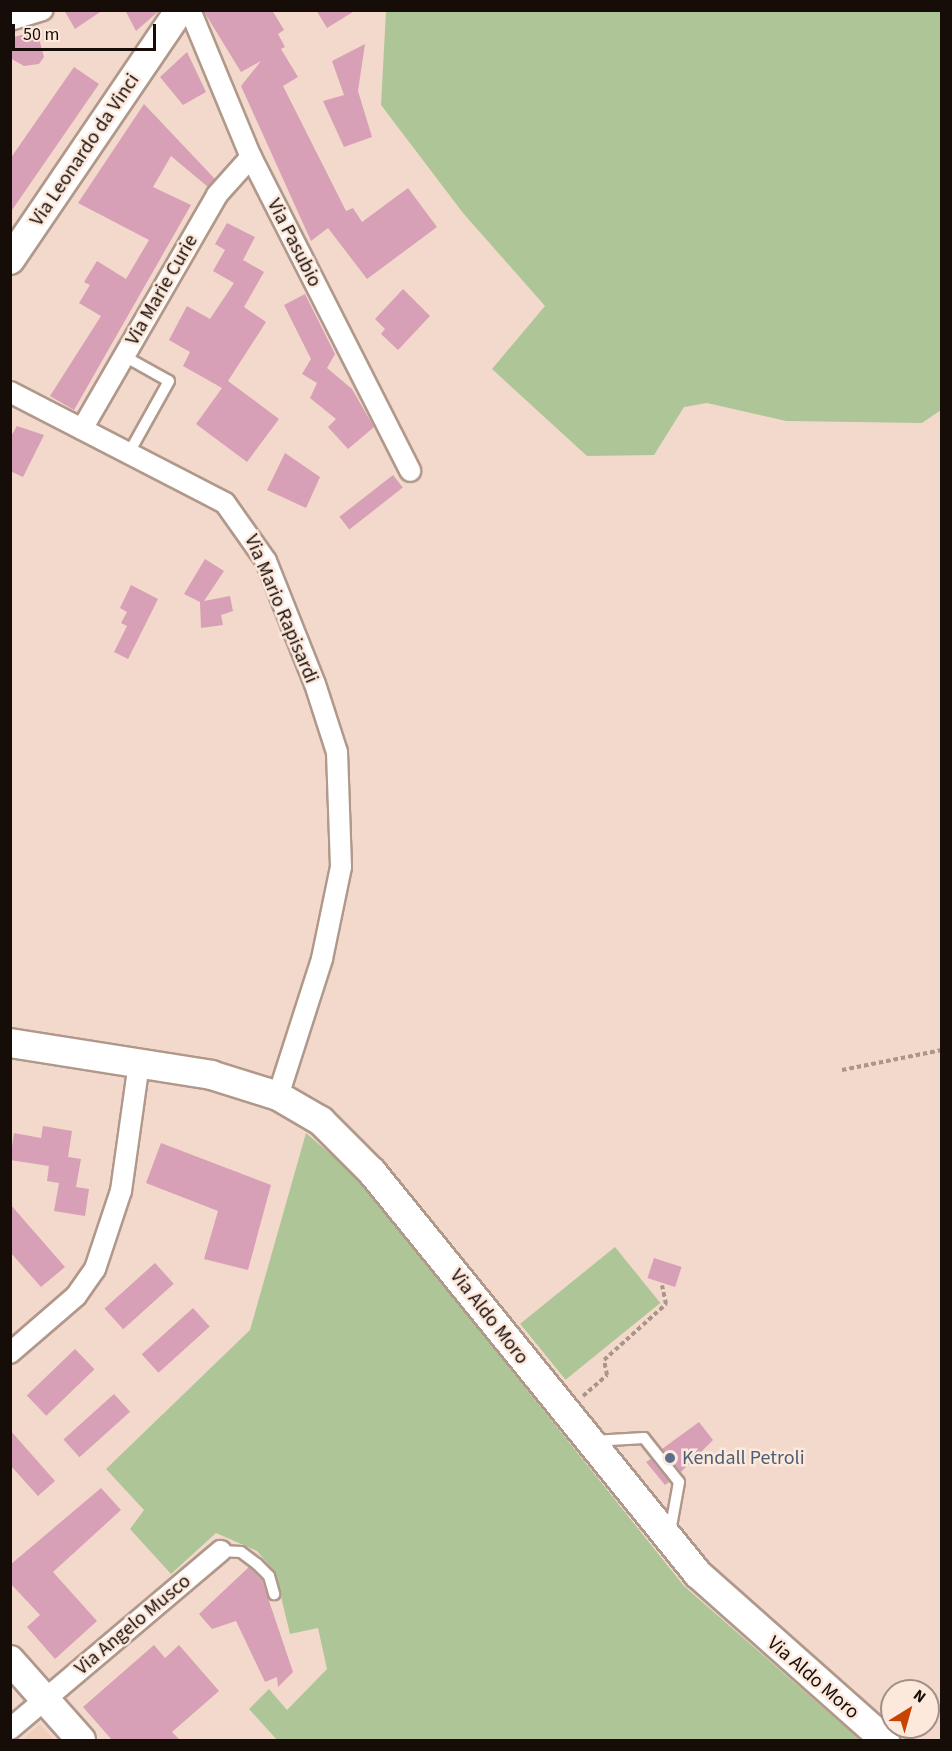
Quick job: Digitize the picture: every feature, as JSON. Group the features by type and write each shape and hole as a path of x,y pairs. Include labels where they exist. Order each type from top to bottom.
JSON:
{"main road":[{"name":"Via Leonardo da Vinci","path":"10,261 180,10"},
{"name":"Via Aldo Moro","path":"10,1043 211,1075 279,1096 321,1121 372,1172 669,1539 739,1614 885,1740"},
{"path":"10,1660 81,1740"}],"street":[{"path":"10,20 43,10"},
{"name":"Via Pasubio","path":"190,10 250,158 410,471"},
{"name":"Via Marie Curie","path":"82,429 217,195 250,158"},
{"name":"Via Mario Rapisardi","path":"10,392 209,492 243,523 266,561 315,684 337,752 342,813 341,867 322,959 279,1096"},
{"path":"10,1353 76,1296 95,1269 121,1191 139,1063"},
{"name":"Via Angelo Musco","path":"10,1730 221,1551"}],"lane":[{"path":"124,356 169,381 129,453"},
{"path":"589,1441 644,1438 679,1482 669,1539"},
{"path":"221,1551 241,1552 257,1564 270,1576 274,1594"}],"path":[{"path":"842,1070 942,1050"},
{"path":"581,1398 607,1375 604,1360 666,1304 662,1284"}],"shaded area":[{"path":"40,1724 54,1740 22,1740"}],"green space":[{"path":"386,11 941,11 941,410 922,423 786,421 707,403 684,407 654,455 587,456 492,369 545,306 463,213 381,105"},
{"path":"306,1133 356,1176 684,1586 860,1740 277,1740 249,1709 269,1689 287,1710 327,1669 318,1628 290,1634 275,1572 257,1551 216,1533 171,1574 130,1529 144,1510 106,1469 250,1330"},
{"path":"615,1247 660,1303 565,1380 520,1324"}],"building":[{"path":"64,10 103,10 75,29"},
{"path":"125,10 160,10 136,31"},
{"path":"203,10 272,10 284,30 278,34 285,47 281,49 298,77 283,86 346,211 353,208 362,222 408,188 437,227 367,279 328,228 311,241 241,86 261,61 241,72"},
{"path":"316,10 356,10 327,28"},
{"path":"37,31 44,57 39,64 24,66 10,58 10,38"},
{"path":"365,44 358,91 372,137 344,147 323,101 344,95 332,61"},
{"path":"187,52 206,92 183,105 160,77"},
{"path":"74,67 99,84 10,213 10,159"},
{"path":"144,104 215,179 208,187 171,156 153,187 191,205 74,410 50,396 101,316 79,303 90,285 84,282 97,261 126,279 149,240 78,203"},
{"path":"227,223 255,237 243,260 264,272 244,307 266,322 228,381 279,419 247,462 196,424 222,388 183,366 190,352 169,340 187,306 210,319 234,283 213,271 225,250 215,244"},
{"path":"403,289 430,316 398,350 381,334 385,329 375,319"},
{"path":"305,294 335,354 327,368 352,389 374,427 348,449 328,427 336,419 310,398 317,383 302,374 311,359 284,305"},
{"path":"17,426 44,435 23,477 10,471 10,438"},
{"path":"285,453 320,477 306,508 267,490"},
{"path":"393,475 403,488 349,529 339,517"},
{"path":"205,559 224,571 204,601 230,596 233,611 221,615 223,625 201,628 200,602 184,594"},
{"path":"131,585 158,599 128,659 114,652 127,626 121,623 127,612 120,608"},
{"path":"43,1126 72,1131 68,1157 81,1159 76,1187 89,1189 85,1216 54,1211 59,1183 47,1181 49,1166 10,1160 14,1133 41,1138"},
{"path":"161,1143 271,1185 248,1270 204,1259 218,1211 146,1183"},
{"path":"10,1204 65,1267 41,1287 10,1252"},
{"path":"654,1258 682,1267 675,1287 648,1278"},
{"path":"155,1263 174,1284 123,1329 104,1309"},
{"path":"193,1308 210,1327 158,1373 142,1354"},
{"path":"75,1349 94,1369 46,1416 27,1396"},
{"path":"114,1394 130,1412 80,1457 63,1440"},
{"path":"699,1422 713,1440 681,1472 662,1449"},
{"path":"10,1430 55,1481 38,1496 10,1465"},
{"path":"651,1459 669,1482 665,1485 646,1462"},
{"path":"101,1488 121,1510 53,1572 97,1621 55,1659 27,1627 40,1615 10,1583 10,1565"},
{"path":"249,1567 262,1580 293,1672 278,1687 277,1677 265,1682 236,1621 212,1629 199,1614"},
{"path":"154,1645 165,1658 179,1645 219,1691 172,1732 180,1740 112,1740 83,1707"}],"place":[{"name":"Kendall Petroli","path":"670,1458"}]}
